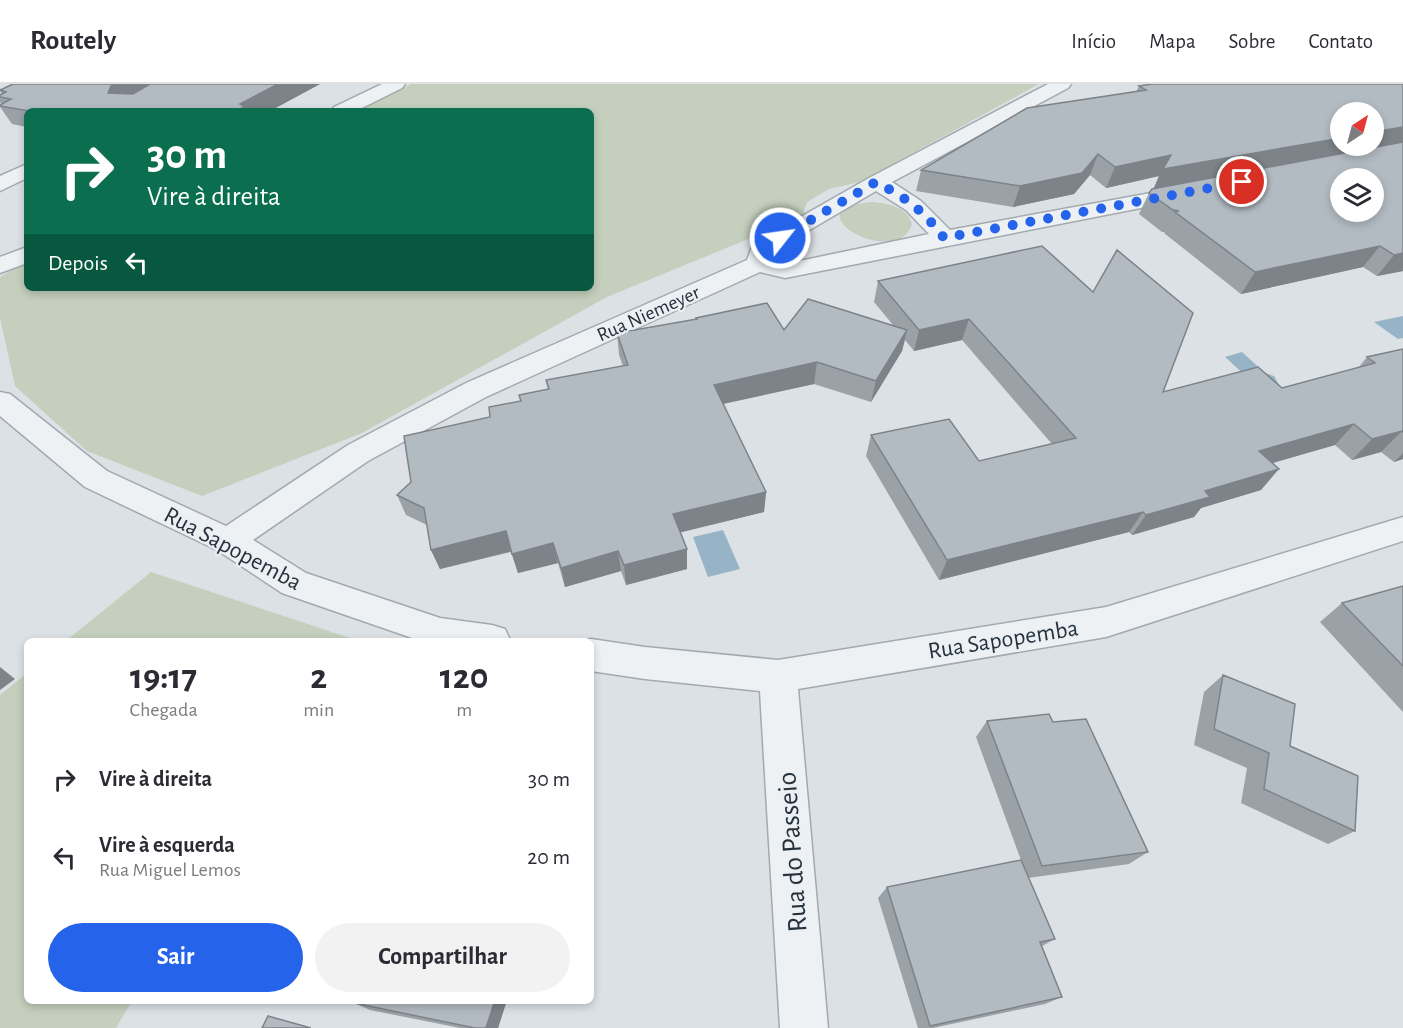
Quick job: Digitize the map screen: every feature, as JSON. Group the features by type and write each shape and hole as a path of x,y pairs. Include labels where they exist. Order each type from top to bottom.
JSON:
{"street":[{"path":"347,108 396,84"},
{"path":"1062,84 876,182 761,249 758,264 785,271 944,238 1215,188"},
{"path":"0,185 24,172"},
{"path":"876,182 906,199 928,216 944,238"},
{"path":"0,266 24,255"},
{"name":"Rua Niemeyer","path":"228,541 358,453 476,390 758,264"},
{"name":"Rua Sapopemba","path":"0,401 96,479 228,541 294,583 440,633 477,638"},
{"name":"Rua Sapopemba","path":"594,655 645,663 778,676 1106,622 1403,529"},
{"name":"Rua do Passeio","path":"778,676 804,1028"}],"green space":[{"path":"411,84 1039,84 860,182 829,189 807,202 802,217 607,297 362,433 202,496 87,451 15,386 0,318 0,277 24,263 24,291 594,291 594,108 362,108"},
{"path":"874,202 891,205 902,210 910,218 912,224 903,237 888,242 870,239 854,233 843,224 840,214 849,206"},
{"path":"151,572 350,638 69,638"},
{"path":"24,675 24,1004 130,1004 116,1028 0,1028 0,695"}],"water":[{"path":"1403,316 1403,338 1398,339 1374,322"},
{"path":"1242,352 1265,373 1274,376 1279,385 1261,390 1225,357"},
{"path":"723,530 740,569 708,577 693,537"}],"building":[{"path":"13,84 115,84 111,86 108,93 133,94 150,84 278,84 240,104 245,107 242,108 24,108 24,110 0,106 11,99 0,97 6,92 0,90"},
{"path":"1152,84 1403,84 1403,127 1384,130 1384,102 1330,102 1330,140 1163,169 1171,155 1115,167 1098,154 1082,173 1020,186 921,170 1027,108 1146,90 1139,86"},
{"path":"1403,142 1403,253 1394,255 1380,246 1255,272 1175,212 1179,211 1173,210 1149,193 1152,189 1330,156 1384,156 1384,146"},
{"path":"1042,246 1093,292 1117,250 1193,313 1163,392 1258,367 1282,388 1375,363 1367,357 1403,349 1403,432 1372,439 1354,424 1259,451 1279,469 1205,491 1210,497 1146,515 1143,512 947,560 871,435 949,419 979,461 1076,438 969,319 919,330 878,281"},
{"path":"808,299 907,330 876,381 817,362 714,385 766,492 673,514 687,549 624,565 618,551 561,568 553,543 512,554 506,531 431,550 424,508 397,495 411,482 404,436 490,417 489,407 521,401 519,395 549,389 546,380 628,365 617,333 697,319 767,303 784,330"},
{"path":"1403,586 1403,666 1342,603"},
{"path":"1223,675 1295,704 1290,746 1358,776 1355,831 1264,789 1269,753 1214,729"},
{"path":"1049,714 1053,722 1086,719 1148,852 1042,866 987,721"},
{"path":"1021,860 1055,939 1040,942 1062,997 930,1026 887,887"},
{"path":"359,1004 494,1004 486,1028 475,1028"},
{"path":"268,1016 311,1028 262,1028"}],"route":[{"path":"780,238 876,182 906,199 928,216 944,238 1242,182"}]}
